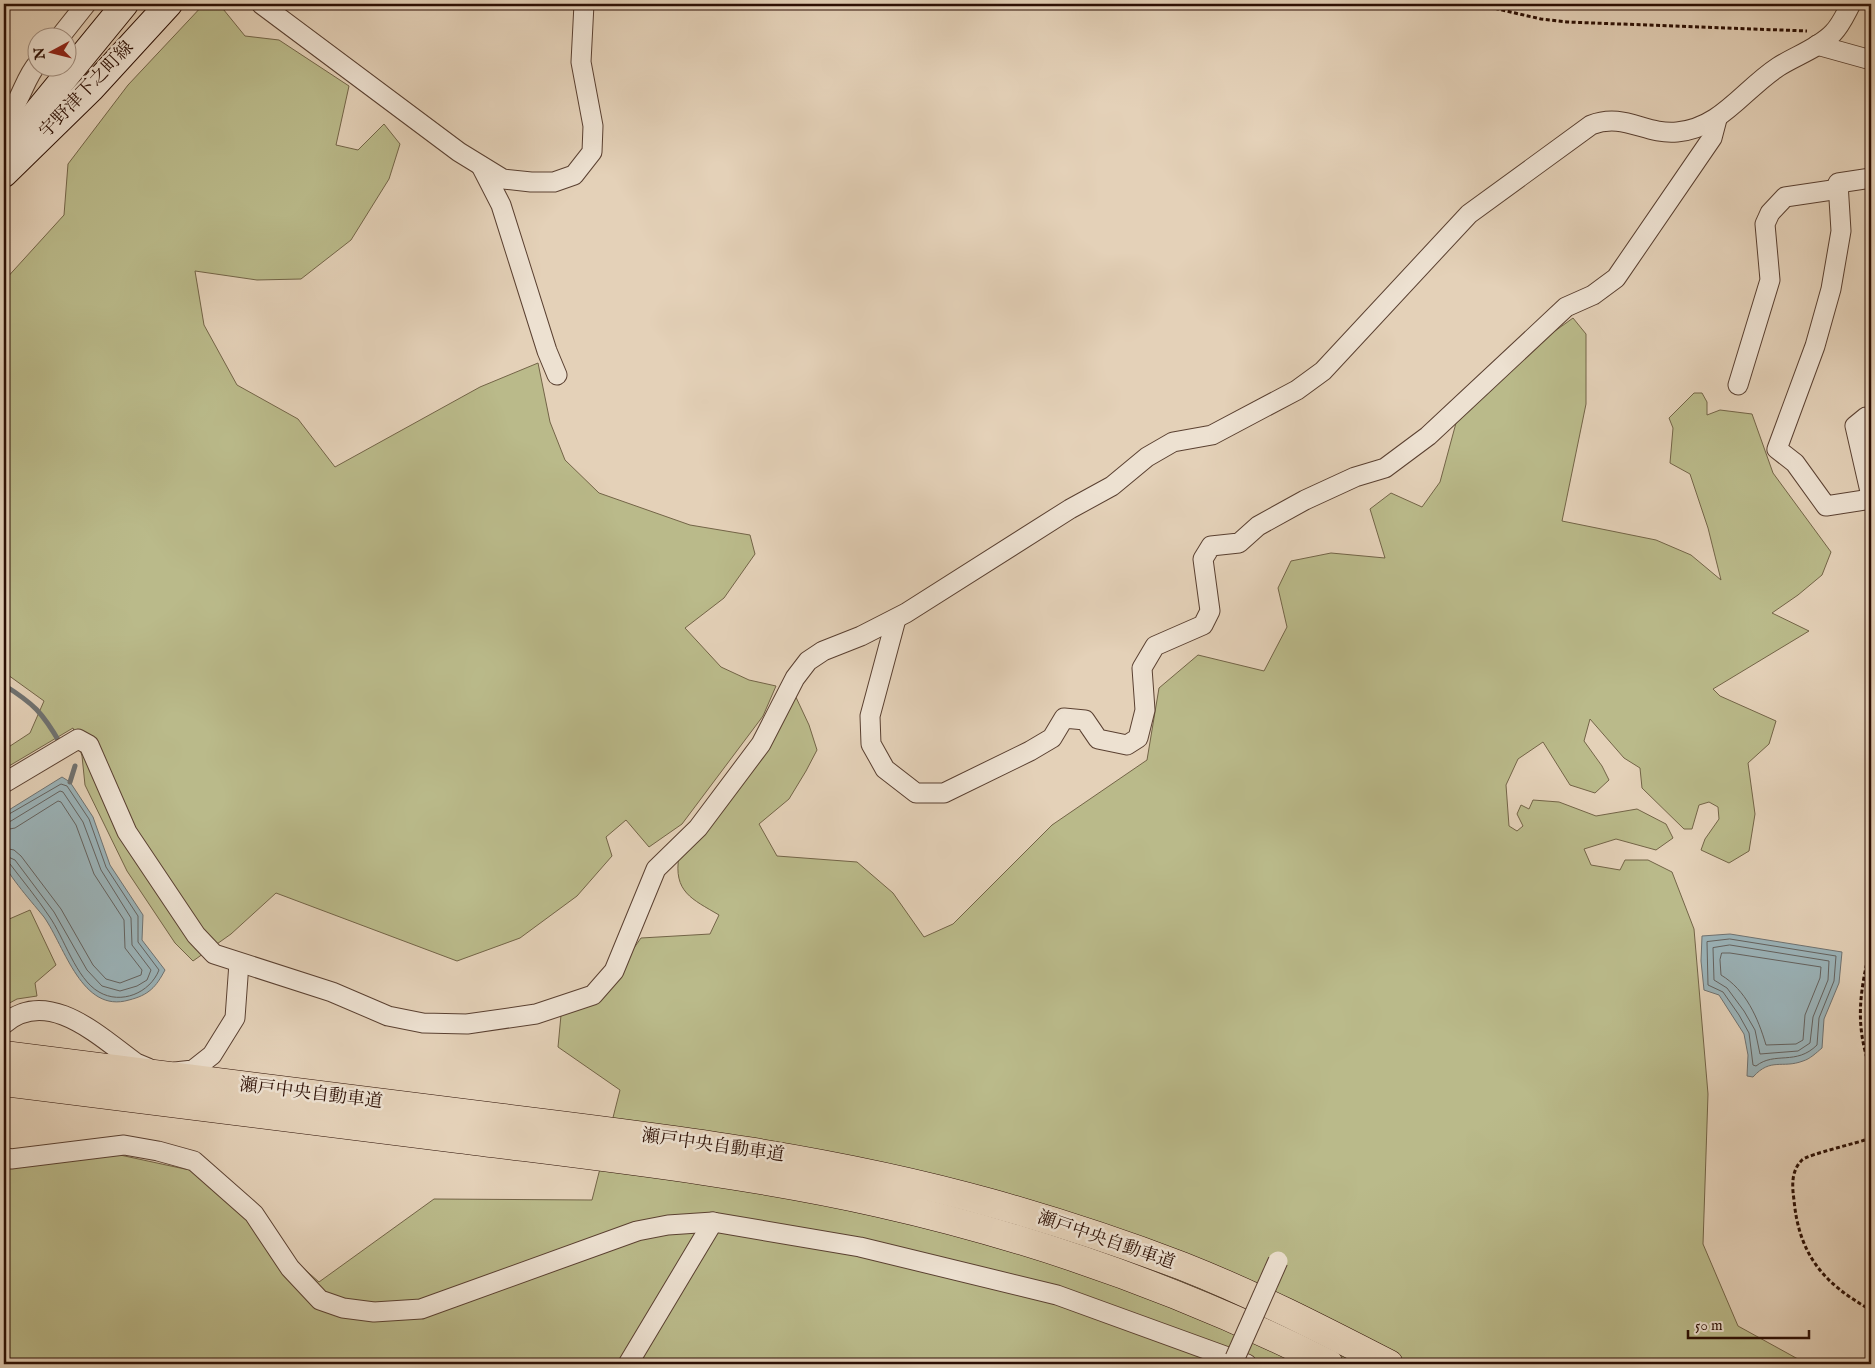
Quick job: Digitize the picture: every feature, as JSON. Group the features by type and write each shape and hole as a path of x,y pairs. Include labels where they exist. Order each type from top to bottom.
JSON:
{"highway":[{"name":"瀬戸中央自動車道","path":"4,1055 678,1140 796,1158 884,1176 990,1203 1069,1227 1183,1267 1294,1315 1389,1364"},
{"name":"瀬戸中央自動車道","path":"4,1082 676,1166 880,1203 985,1230 1069,1255 1174,1293 1284,1341 1329,1364"}],"main road":[{"name":"宇野津下之町線","path":"4,152 125,4"},
{"name":"宇野津下之町線","path":"4,174 92,88 169,4"}],"street":[{"path":"67,28 86,4"},
{"path":"261,4 459,152 503,179 554,182 574,175 592,152 593,126 581,62 584,4"},
{"path":"4,783 78,739 89,745 127,832 196,935 214,954 239,963 332,992 388,1016 423,1023 467,1024 536,1014 593,995 614,971 656,869 698,828 761,744 795,678 808,661 823,651 861,636 896,618 969,575 1070,509 1112,486 1147,457 1173,442 1212,435 1297,390 1323,371 1470,214 1591,125 1604,120 1619,120 1653,129 1674,132 1693,130 1717,119 1777,68 1832,34 1851,4"},
{"path":"1816,45 1871,60"},
{"path":"4,118 12,111 28,77"},
{"path":"896,618 870,716 871,744 885,769 916,793 944,793 1030,751 1052,738 1064,718 1084,720 1098,739 1126,745 1138,738 1145,710 1142,668 1155,646 1202,625 1210,611 1203,559 1211,546 1240,543 1258,526 1305,500 1354,477 1385,468 1428,436 1566,307 1593,295 1616,278 1712,138 1717,119"},
{"path":"480,165 501,206 547,351 558,375"},
{"path":"1866,417 1855,426 1871,498 1826,506 1796,463 1777,450 1815,346 1831,289 1842,231 1838,183 1871,178"},
{"path":"1738,385 1770,280 1764,224 1770,213 1785,198 1839,189"},
{"path":"4,1024 14,1015 26,1011 46,1010 70,1017 136,1064 163,1073 193,1070 212,1055 235,1018 239,963"},
{"path":"4,1157 11,1159 124,1145 158,1151 194,1161 254,1214 290,1268 320,1300 342,1308 374,1312 422,1309 637,1231 668,1225 713,1222 860,1247 1057,1295 1241,1361 1278,1261"},
{"path":"628,1364 713,1222"}],"path":[{"path":"1476,4 1541,19 1567,22 1763,28 1832,34"},
{"path":"1871,945 1859,1010 1861,1041 1871,1070"},
{"path":"1871,1138 1803,1159 1794,1170 1792,1187 1796,1220 1802,1241 1819,1268 1843,1295 1871,1310"}],"green space":[{"path":"204,4 219,4 245,36 279,40 349,86 336,145 358,150 384,124 400,144 389,179 351,240 301,279 257,280 195,271 204,325 237,385 298,419 335,467 480,387 538,363 550,422 565,460 599,493 690,525 750,535 755,554 724,598 685,628 721,667 749,680 776,686 763,716 682,824 649,847 626,820 606,837 612,856 577,896 520,938 457,961 276,893 231,934 193,961 175,943 127,871 85,785 82,756 73,728 4,769 4,750 30,733 44,701 8,675 4,664 4,281 64,215 68,164 128,85"},
{"path":"1573,318 1586,334 1586,404 1562,521 1656,540 1691,555 1721,580 1708,528 1690,474 1670,463 1673,428 1669,418 1694,393 1702,393 1707,402 1707,415 1720,410 1752,414 1773,473 1831,552 1822,575 1772,613 1809,631 1713,689 1720,696 1776,721 1769,744 1748,763 1755,814 1749,851 1729,863 1701,850 1705,839 1719,819 1718,807 1709,802 1699,805 1692,829 1684,829 1642,788 1640,768 1624,758 1590,719 1584,741 1602,766 1609,780 1595,793 1570,785 1543,742 1518,759 1506,785 1509,826 1517,831 1523,826 1517,814 1521,805 1529,809 1533,800 1559,802 1596,816 1637,809 1666,824 1673,838 1656,850 1616,839 1584,849 1591,865 1620,870 1625,860 1648,860 1672,872 1694,929 1708,1094 1703,1244 1738,1326 1807,1364 4,1364 4,1164 120,1155 194,1171 319,1282 434,1199 592,1200 620,1090 558,1047 561,1015 597,1000 641,938 710,934 719,915 693,899 682,886 678,868 679,856 794,693 809,725 817,750 789,799 759,824 777,856 857,862 893,893 924,937 953,924 1052,825 1147,760 1159,688 1198,655 1264,671 1287,627 1278,588 1291,561 1331,553 1385,558 1370,509 1391,493 1422,507 1440,482 1456,423 1548,336"},
{"path":"30,910 56,965 35,983 37,996 17,999 4,1006 4,919 7,920"}],"water":[{"path":"62,777 70,782 93,817 110,865 143,915 142,940 165,970 151,990 142,996 113,1002 99,997 87,988 77,975 44,917 15,881 4,862 4,813"},
{"path":"1730,934 1842,952 1839,983 1824,1019 1822,1048 1811,1057 1796,1063 1771,1065 1759,1071 1753,1077 1747,1076 1748,1055 1744,1034 1719,995 1704,990 1701,961 1702,936"}],"waterway":[{"path":"4,685 23,698 42,716 60,743"},
{"path":"70,782 75,766"}]}
